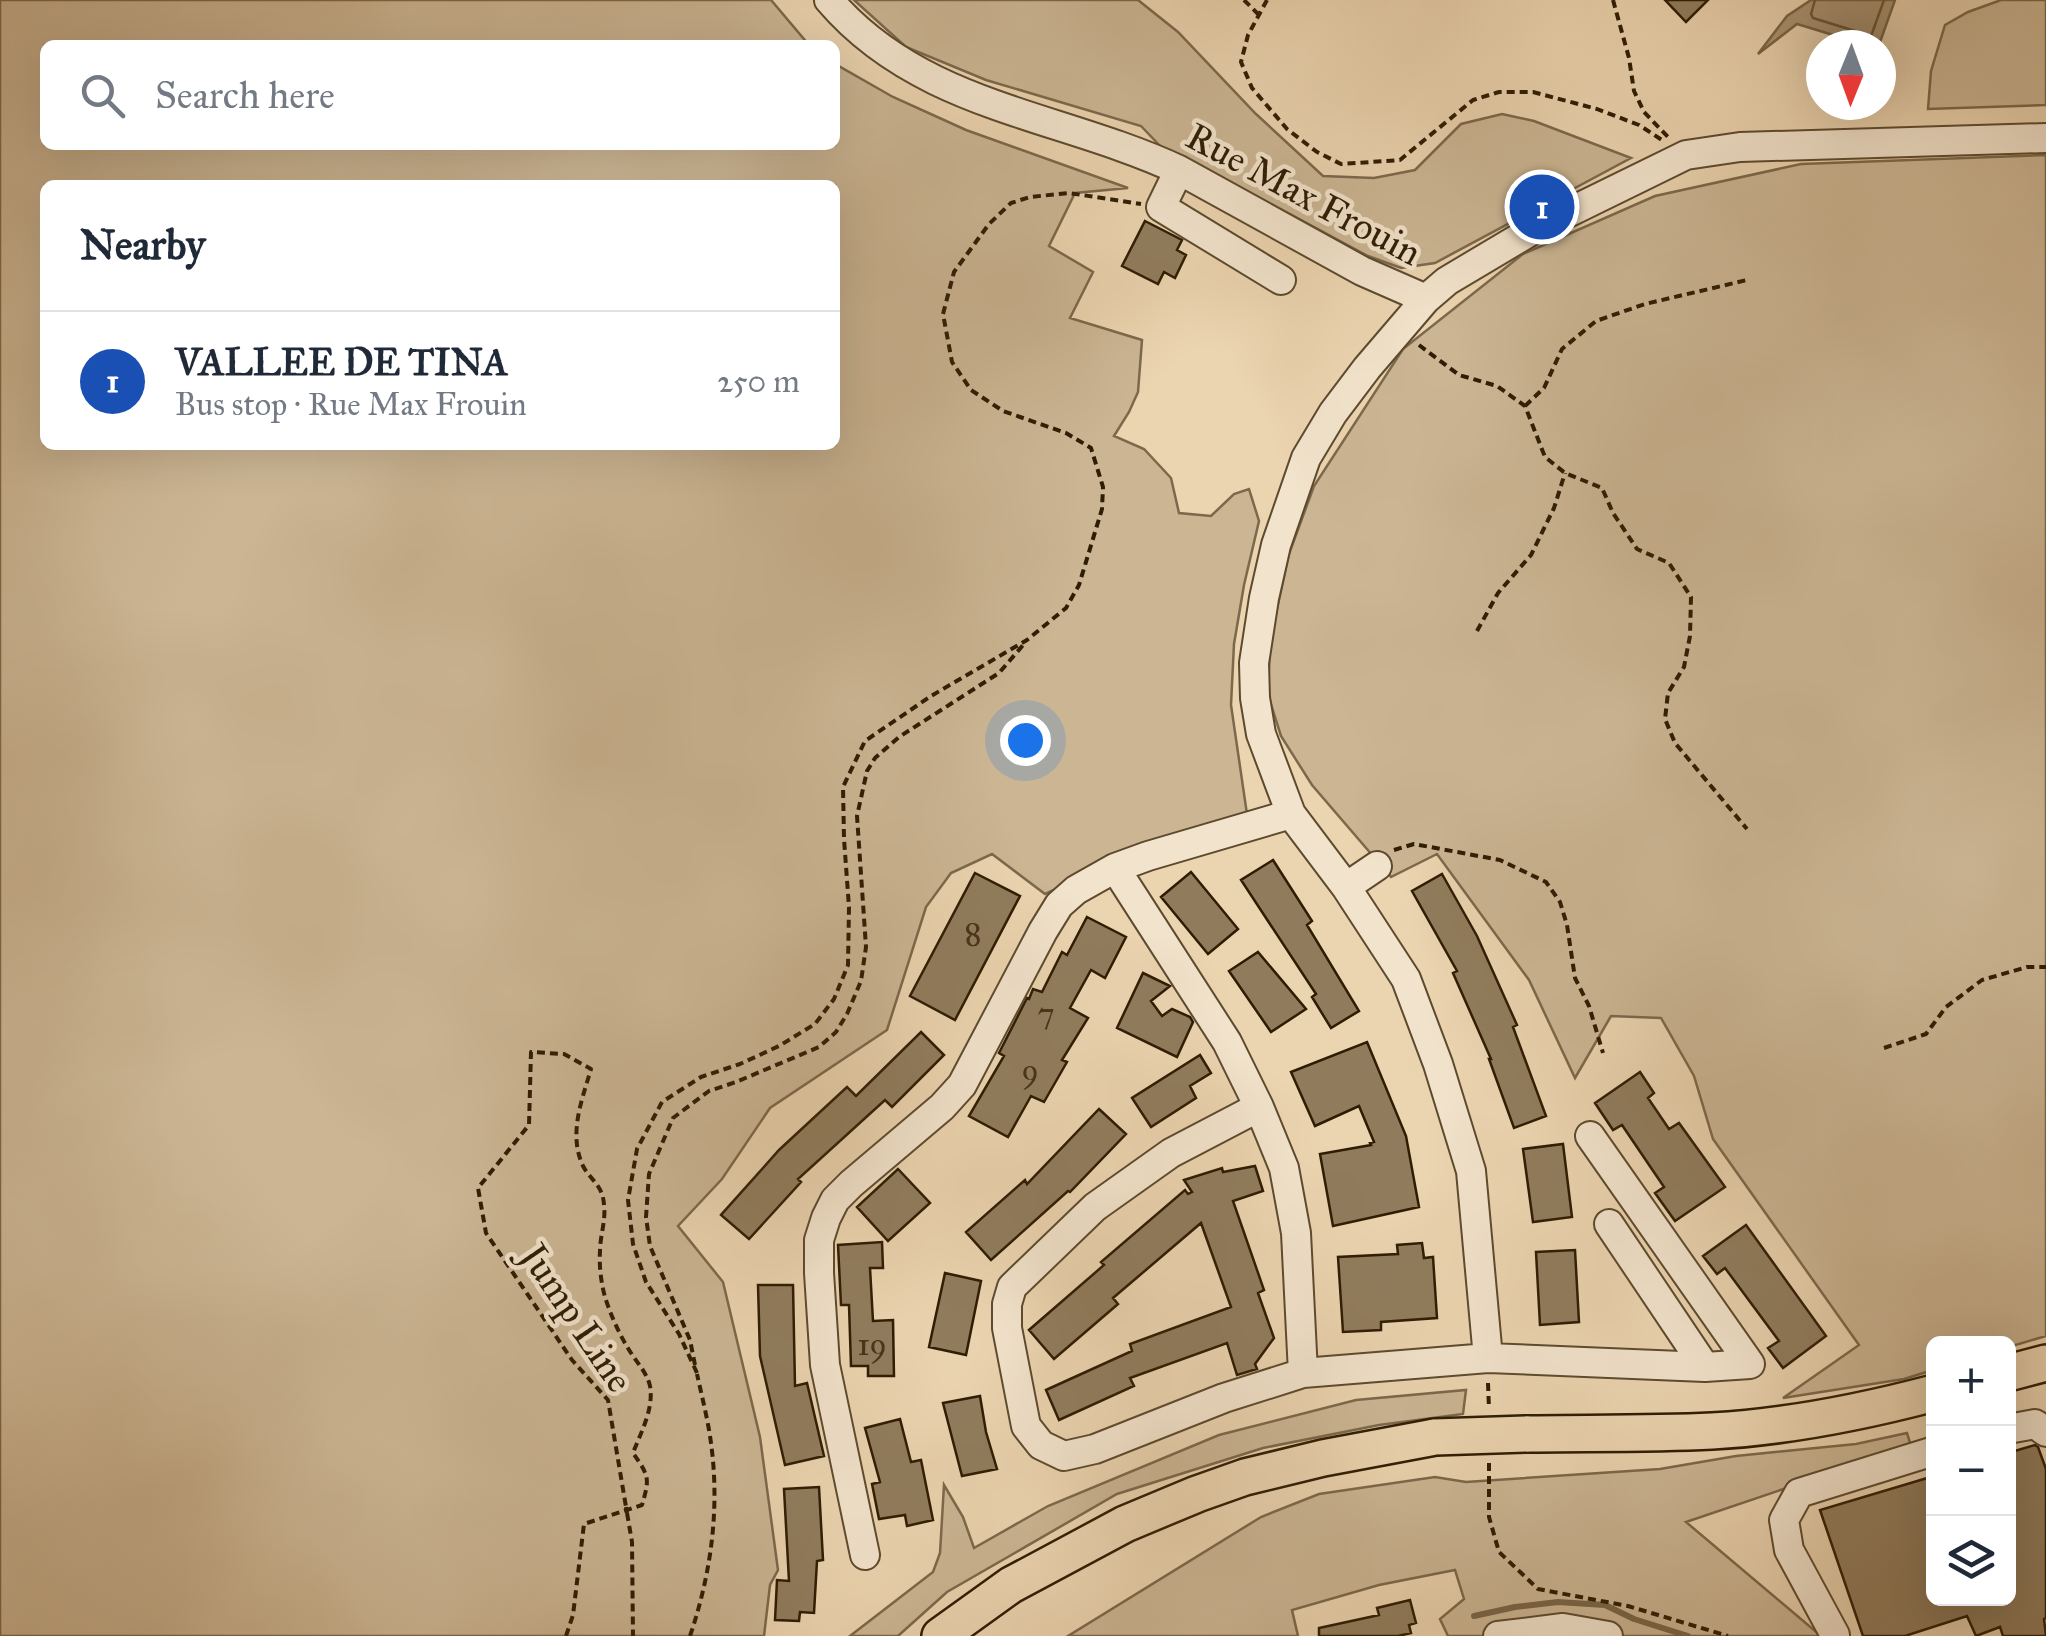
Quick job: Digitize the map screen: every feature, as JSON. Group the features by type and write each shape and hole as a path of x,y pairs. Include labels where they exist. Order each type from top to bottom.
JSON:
{"main road":[{"path":"2016,1371 2046,1363"},
{"path":"940,1636 1012,1585 1125,1524 1197,1494 1276,1469 1434,1437 1715,1431 1800,1421 1926,1395"}],"street":[{"name":"Rue Max Frouin","path":"829,0 846,21 882,50 934,81 1150,156 1362,271 1426,299 1530,232 1686,155 1740,147 2046,138"},
{"path":"1179,170 1160,207 1281,280"},
{"path":"1426,299 1333,413 1306,458 1268,580 1254,663 1256,698 1261,734 1291,814 1346,887 1406,979 1438,1064 1471,1171 1488,1358"},
{"path":"865,1555 826,1365 820,1240 835,1200 962,1085 1060,905 1076,890 1115,868 1148,856 1291,814"},
{"path":"1346,887 1377,866"},
{"path":"1115,868 1227,1042 1284,1168 1296,1233 1303,1373"},
{"path":"1258,1107 1171,1153 1095,1207 1012,1288 1007,1328 1026,1426 1041,1445 1064,1456 1095,1448 1224,1398 1303,1373 1488,1358 1705,1367 1750,1364 1590,1136"},
{"path":"1610,1224 1705,1367"},
{"path":"2016,1427 2034,1424 2046,1432"},
{"path":"1835,1636 1789,1550 1784,1520 1799,1493 1926,1453"},
{"path":"1498,1636 1562,1628 1608,1636"}],"path":[{"path":"1244,0 1259,15"},
{"path":"1267,0 1248,36 1241,62 1252,88 1286,129 1340,164 1400,160 1473,100 1499,92 1533,92 1597,109 1640,125 1686,155"},
{"path":"1614,0 1634,91 1644,112 1686,155"},
{"path":"697,1374 680,1334 646,1282 633,1244 628,1200 637,1149 662,1102 701,1077 780,1046 815,1024 834,999 848,965 850,907 843,787 865,741 931,696 1027,640 1066,608 1079,584 1102,510 1102,487 1091,448 1066,433 1002,411 971,390 952,362 943,314 954,272 989,224 1011,204 1030,197 1069,193 1160,207"},
{"path":"1525,406 1544,388 1562,348 1596,321 1645,304 1746,280"},
{"path":"1399,331 1459,375 1497,386 1525,406 1544,457 1565,473 1602,488 1637,549 1669,563 1691,597 1690,636 1684,667 1668,693 1664,719 1675,743 1747,829"},
{"path":"1477,631 1498,592 1531,555 1554,508 1565,473"},
{"path":"690,1636 712,1546 716,1509 711,1444 690,1340 650,1246 646,1217 648,1174 673,1118 708,1091 819,1047 836,1032 861,981 866,946 858,816 867,770 874,758 900,737 999,673 1027,640"},
{"path":"1377,866 1386,853 1414,844 1500,860 1546,882 1560,902 1575,978 1589,1006 1603,1053"},
{"path":"1884,1048 1926,1034 1946,1008 1982,980 2028,966 2046,967"},
{"name":"Jump Line","path":"566,1636 573,1615 584,1524 642,1505 648,1482 633,1453 649,1411 650,1388 604,1293 599,1249 604,1203 600,1185 585,1170 576,1148 578,1117 591,1068 564,1054 531,1052 529,1126 478,1188 486,1233 572,1360 608,1400 627,1510 632,1542 633,1636"},
{"path":"1489,1406 1489,1425"},
{"path":"1489,1462 1489,1517 1499,1552 1538,1589 1628,1606 1728,1636"}],"shaded area":[{"path":"0,0 771,0 805,40 40,40 40,150 840,150 840,67 893,97 966,130 1128,188 1075,193 1049,246 1093,272 1070,318 1142,340 1138,392 1114,436 1144,449 1171,478 1179,513 1211,516 1234,494 1249,489 1259,521 1234,644 1231,705 1248,821 1134,854 1045,894 992,854 951,873 926,907 887,1030 770,1108 722,1179 678,1226 723,1282 760,1437 778,1570 770,1585 764,1636 0,1636"},
{"path":"854,0 1138,0 1178,32 1256,114 1323,176 1374,178 1415,170 1461,124 1502,114 1534,121 1631,158 1435,263 1401,268 1368,256 1163,149 1141,126 986,80 906,47"},
{"path":"2001,0 2046,0 2046,105 1928,109 1931,71 1945,25"},
{"path":"2046,155 2046,1336 2016,1345 2016,1336 1926,1336 1926,1372 1783,1398 1859,1345 1713,1139 1694,1076 1661,1018 1611,1016 1575,1078 1529,980 1437,854 1391,877 1312,785 1281,736 1268,695 1270,641 1289,554 1314,486 1403,349 1523,254 1655,196 1801,164"},
{"path":"1466,1390 1463,1414 1379,1425 1263,1448 1117,1494 947,1592 898,1636 850,1636 933,1572 940,1553 944,1485 963,1517 974,1548 1048,1506 1219,1435 1356,1400"},
{"path":"1907,1433 1911,1446 1686,1522 1821,1636 1448,1636 1440,1619 1464,1599 1455,1570 1379,1585 1292,1610 1298,1636 1068,1636 1261,1517 1319,1494 1435,1477 1466,1482 1660,1469 1736,1456 1856,1444"}],"water":[{"path":"1811,0 1895,0 1884,30 1817,30 1797,24 1758,54 1787,16"}],"building":[{"path":"1665,0 1708,0 1686,22"},
{"path":"1145,221 1182,240 1177,250 1186,255 1175,278 1164,272 1158,284 1122,266"},
{"path":"1273,860 1312,921 1307,925 1359,1011 1331,1028 1312,997 1316,994 1241,880"},
{"path":"1191,872 1238,929 1208,954 1161,897"},
{"path":"975,873 1020,896 955,1020 910,996"},
{"path":"1442,874 1477,936 1517,1025 1513,1027 1546,1116 1514,1128 1491,1059 1453,973 1457,971 1412,891"},
{"path":"1087,917 1126,937 1105,978 1091,970 1070,1008 1088,1018 1062,1060 1067,1062 1044,1102 1031,1096 1008,1137 969,1116 1004,1056 999,1053 1027,998 1033,989 1042,992 1062,952 1067,955"},
{"path":"1258,952 1306,1009 1271,1032 1229,971"},
{"path":"1143,973 1170,986 1151,1001 1162,1016 1172,1009 1193,1022 1177,1057 1117,1028"},
{"path":"921,1032 944,1055 892,1107 885,1100 798,1179 801,1182 749,1239 721,1215 779,1150 847,1087 856,1096"},
{"path":"1367,1042 1406,1136 1419,1207 1333,1226 1320,1154 1374,1142 1359,1106 1315,1126 1291,1072"},
{"path":"1200,1055 1211,1073 1190,1086 1196,1098 1151,1127 1132,1098"},
{"path":"1640,1072 1654,1093 1648,1098 1669,1129 1679,1123 1725,1187 1675,1221 1655,1193 1664,1187 1622,1125 1613,1130 1595,1103"},
{"path":"1099,1109 1126,1134 1070,1192 991,1260 966,1232 1025,1180 1027,1184"},
{"path":"1563,1144 1572,1217 1533,1222 1523,1149"},
{"path":"1255,1166 1263,1191 1233,1201 1264,1290 1258,1293 1274,1338 1255,1364 1257,1369 1237,1375 1227,1343 1130,1378 1134,1386 1059,1420 1046,1390 1132,1351 1130,1344 1231,1307 1201,1223 1113,1298 1118,1304 1054,1359 1029,1330 1185,1190 1188,1194 1192,1192 1184,1180 1222,1168 1223,1172"},
{"path":"898,1169 930,1203 888,1241 857,1207"},
{"path":"1746,1225 1826,1336 1783,1368 1768,1348 1779,1341 1725,1268 1717,1274 1703,1256"},
{"path":"882,1242 883,1268 870,1268 873,1321 893,1320 894,1376 868,1376 868,1366 851,1366 849,1305 841,1305 838,1245"},
{"path":"1422,1243 1424,1258 1433,1257 1437,1318 1381,1322 1381,1330 1343,1332 1338,1257 1398,1254 1397,1245"},
{"path":"1575,1250 1579,1322 1540,1325 1536,1252"},
{"path":"945,1273 981,1281 966,1355 929,1347"},
{"path":"758,1285 793,1285 795,1386 807,1383 824,1456 785,1465 760,1356"},
{"path":"980,1396 997,1469 962,1476 943,1403"},
{"path":"900,1419 911,1462 921,1460 933,1520 907,1526 905,1515 879,1519 872,1484 880,1482 865,1428"},
{"path":"2035,1445 2046,1469 2046,1636 2003,1636 2000,1627 1976,1636 1967,1616 1905,1636 1863,1636 1820,1510 1926,1478 1926,1606 2016,1606 2016,1451"},
{"path":"819,1487 823,1560 817,1561 814,1613 800,1612 799,1621 775,1620 777,1580 789,1581 784,1489"},
{"path":"1410,1600 1416,1623 1409,1625 1411,1633 1319,1636 1319,1628 1379,1615 1377,1608"}],"waterway":[{"path":"1474,1616 1558,1602 1605,1605 1688,1636"}],"place":[{"name":"VALLEE DE TINA","path":"1542,207"}]}
